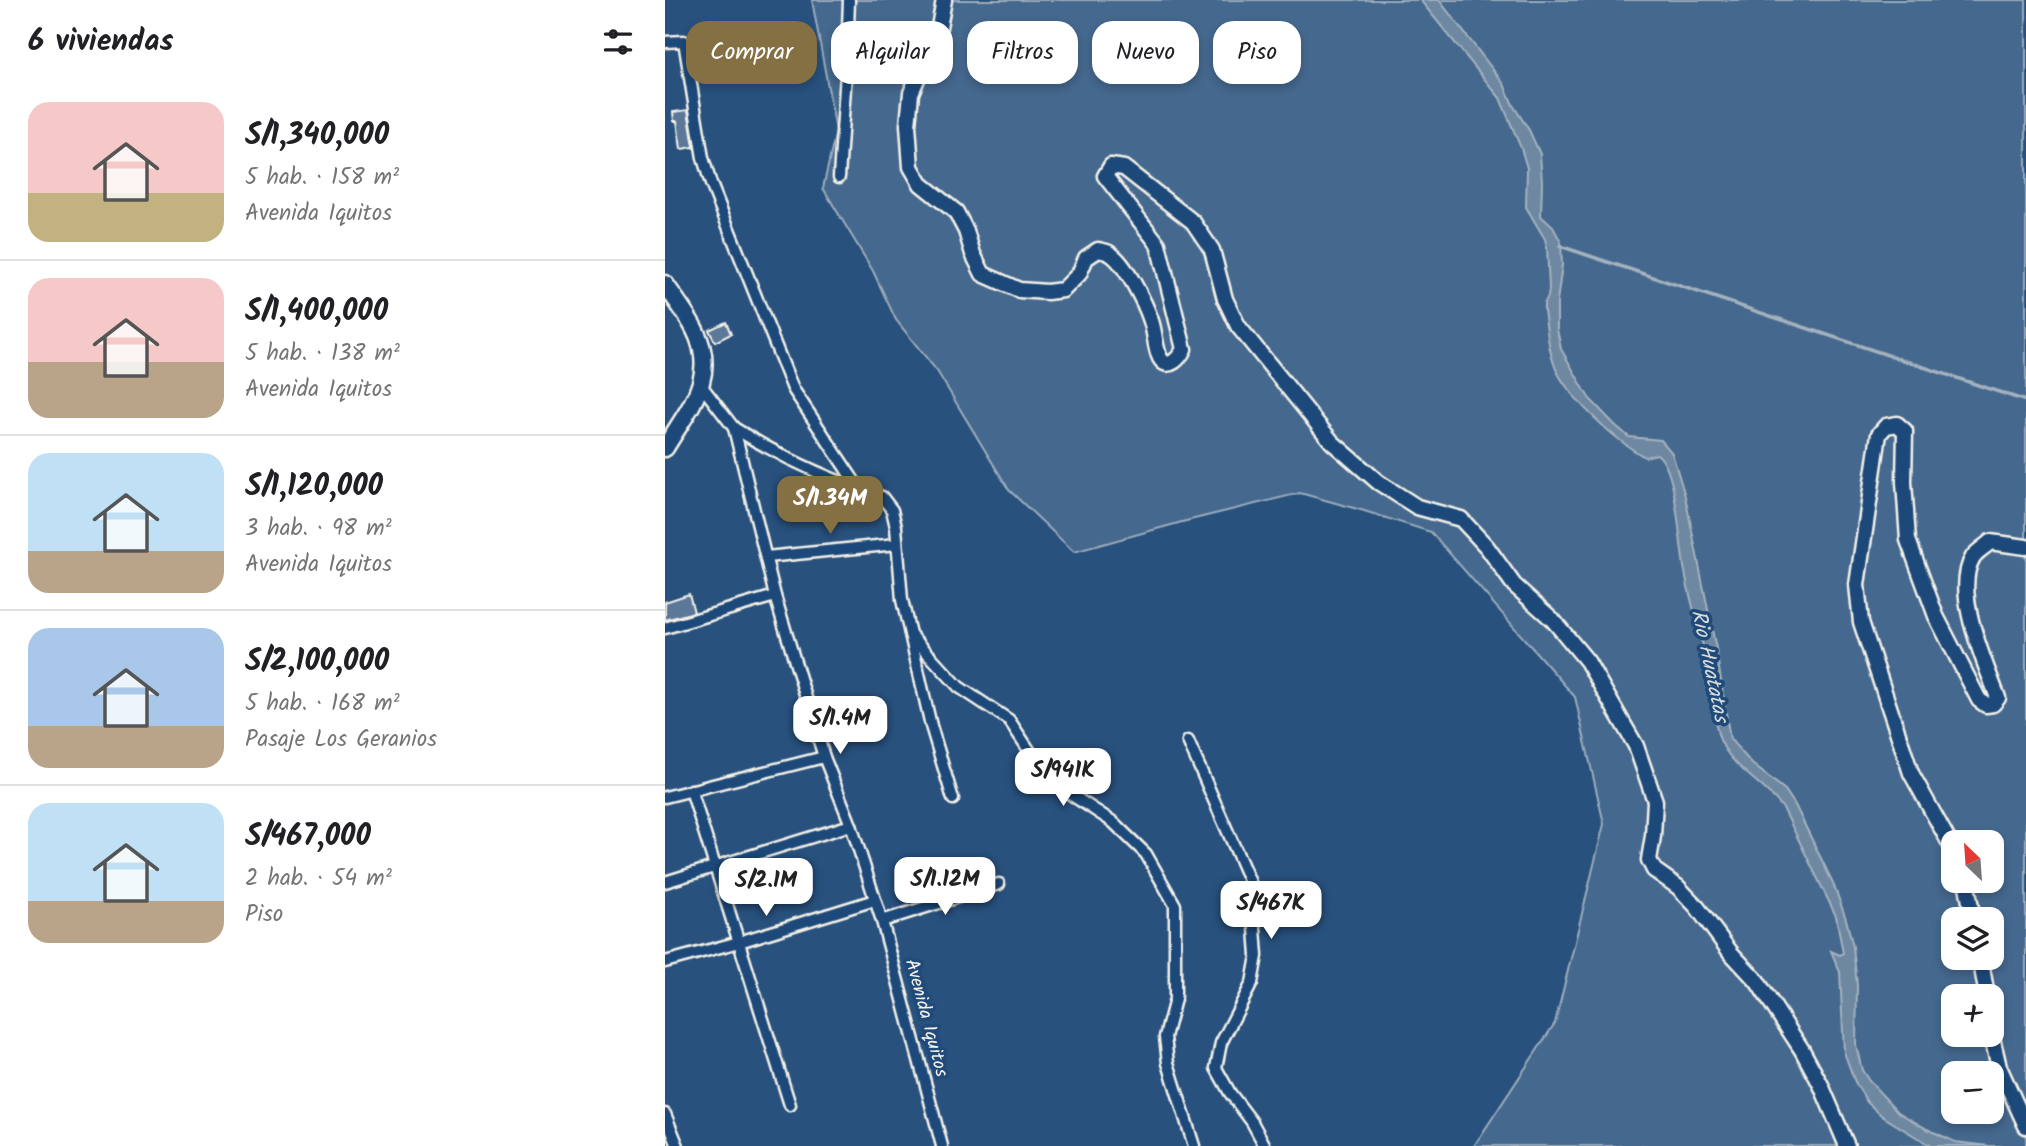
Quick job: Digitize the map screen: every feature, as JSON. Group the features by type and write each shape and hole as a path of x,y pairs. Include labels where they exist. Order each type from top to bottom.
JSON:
{"highway":[{"path":"665,285 696,331 705,362 701,385 667,443"}],"main road":[{"path":"944,0 939,27 911,93 908,125 911,167 921,184 956,212 983,274 1019,290 1063,290 1079,274 1086,258 1098,250 1110,253 1136,286 1151,320 1161,359 1172,363 1184,349 1158,243 1105,176 1111,166 1124,168 1193,222 1212,250 1224,299 1238,326 1332,442 1378,482 1417,507 1461,519 1487,547 1514,585 1553,620 1587,661 1636,746 1655,801 1649,860 1654,870 1678,887 1697,907 1731,953 1757,981 1802,1050 1821,1085 1847,1146"},
{"path":"1943,830 1912,773 1861,622 1857,586 1879,433 1886,426 1897,424 1905,431 1907,540 1936,616 1979,700 1986,705 1993,704 1998,698 1970,617 1966,576 1974,555 1990,542 2026,547"},
{"path":"1994,1047 1999,1067 2026,1126"}],"street":[{"path":"839,177 849,0"},
{"path":"665,41 684,41 703,158 729,231 793,389 860,490"},
{"name":"Avenida Iquitos","path":"701,385 734,428 775,596 824,757 851,825 882,921 942,1146"},
{"path":"734,428 770,451 882,497 892,510 902,600 931,726 953,799"},
{"path":"766,558 897,544"},
{"path":"665,628 775,596"},
{"path":"910,634 959,687 1009,720 1037,762 1067,792 1113,822 1146,854 1175,905 1175,999 1165,1037 1168,1063 1194,1146"},
{"path":"1188,741 1252,887 1257,956 1252,983 1221,1044 1216,1068 1265,1146"},
{"path":"665,797 824,757"},
{"path":"691,790 790,1105"},
{"path":"665,882 715,869 851,825"},
{"path":"882,921 999,884"},
{"path":"665,962 875,900"},
{"path":"665,1114 678,1146"}],"shaded area":[{"path":"812,0 2026,0 2026,1146 1474,1146 1555,1023 1604,824 1575,697 1431,532 1361,510 1300,493 1074,552 1009,490 937,371 896,320 873,271 823,188 836,131"}],"water":[{"path":"1420,0 1439,0 1504,84 1540,154 1541,216 1553,227 1561,242 1557,329 1561,349 1589,398 1615,425 1629,437 1661,440 1672,453 1685,496 1716,649 1730,739 1752,764 1785,790 1795,805 1833,883 1846,919 1853,947 1857,985 1856,1045 1862,1070 1898,1112 1955,1142 1990,1146 1931,1146 1882,1116 1867,1102 1855,1082 1844,1052 1840,972 1831,951 1840,955 1843,953 1836,916 1784,810 1738,766 1723,746 1718,734 1705,655 1685,572 1677,509 1669,475 1657,454 1645,457 1607,429 1580,403 1560,376 1550,351 1544,311 1549,288 1547,248 1545,239 1526,207 1527,168 1521,148 1500,98"}],"building":[{"path":"688,110 694,147 681,149 673,112"},
{"path":"726,322 731,334 715,342 709,330"},
{"path":"689,594 694,612 665,620 665,602"}],"waterway":[{"name":"Rio Huatatas","path":"1560,246 2026,401"}]}
